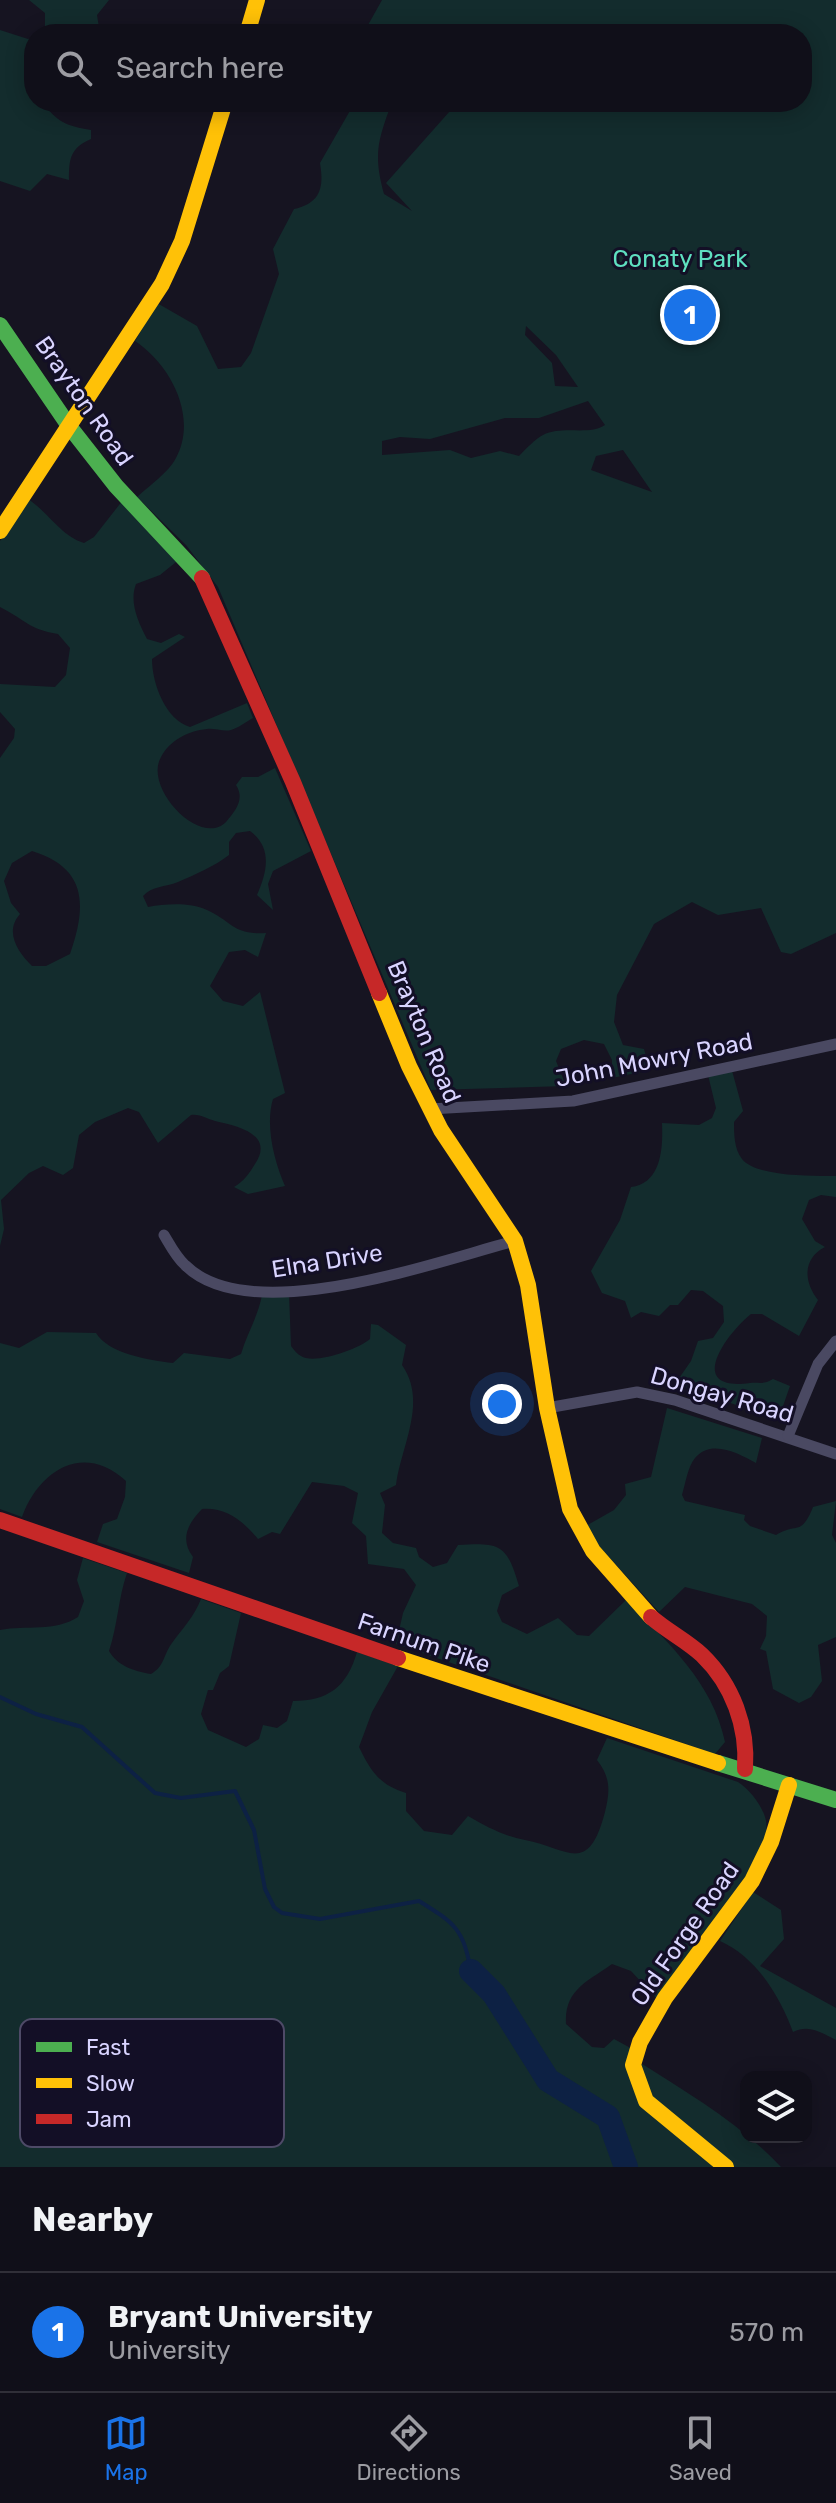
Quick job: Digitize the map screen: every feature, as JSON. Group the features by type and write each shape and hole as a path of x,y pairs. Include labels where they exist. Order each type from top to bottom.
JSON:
{"street":[{"path":"250,24 257,0"},
{"path":"0,531 121,351 162,284 182,241 222,112"},
{"name":"Brayton Road","path":"0,325 69,426 116,486 199,571 430,1109 458,1157 515,1241 531,1297 547,1408 570,1509 593,1551 622,1588 654,1620 703,1656 733,1697 747,1741 745,1769"},
{"name":"John Mowry Road","path":"430,1109 586,1099 836,1044"},
{"name":"Elna Drive","path":"164,1235 185,1266 211,1282 256,1294 305,1292 367,1280 515,1241"},
{"path":"788,1436 818,1364 836,1341"},
{"name":"Dongay Road","path":"547,1408 637,1392 788,1436 836,1454"},
{"name":"Farnum Pike","path":"0,1520 528,1703 836,1800"},
{"name":"Old Forge Road","path":"726,2167 646,2101 633,2065 667,1997 745,1894 762,1864 778,1832 789,1785"}],"green space":[{"path":"29,0 109,0 97,15 98,24 45,24 45,13"},
{"name":"Conaty Park","path":"382,0 836,0 836,933 791,954 781,952 761,908 718,915 692,902 654,924 617,995 614,1022 623,1045 644,1049 650,1070 612,1078 612,1060 604,1044 584,1040 561,1049 556,1061 566,1086 431,1090 218,587 186,545 137,497 173,463 182,442 184,426 182,409 170,378 148,351 135,341 157,303 197,326 218,369 241,367 251,353 279,274 273,249 294,209 310,203 319,193 320,163 349,112 388,112 378,157 384,194 412,211 386,183 449,112 812,112 812,24 369,24","holes":["526,326 556,355 578,387 555,386 552,363 525,335","588,401 605,425 592,430 551,432 537,439 519,456 500,451 471,458 450,450 382,455 382,441 400,437 430,439 505,418 539,418","623,450 652,492 591,470 596,456"]},
{"path":"0,30 24,38 24,112 51,112 63,122 91,130 91,139 72,155 69,180 47,174 30,191 0,181"},
{"path":"28,499 68,535 84,543 94,537 123,500 181,558 160,575 136,584 134,591 136,612 147,639 161,643 179,634 185,637 152,659 158,690 167,709 190,727 247,703 253,718 239,726 228,730 193,732 169,746 161,757 158,770 160,784 177,811 203,827 215,828 226,822 236,809 240,795 236,785 242,777 258,777 275,768 311,851 273,871 268,884 273,910 257,895 266,861 262,845 250,831 236,833 229,842 229,855 217,863 178,882 150,890 143,896 148,907 193,906 207,910 240,930 266,933 258,957 245,950 229,952 210,986 223,1001 243,1006 260,992 285,1093 273,1099 270,1131 277,1166 285,1186 248,1194 234,1187 248,1174 260,1154 257,1139 243,1129 191,1115 158,1143 139,1112 128,1108 95,1122 79,1135 73,1168 63,1175 43,1166 29,1173 1,1200 4,1229 0,1246 0,758 14,738 15,729 0,712 0,684 55,687 66,675 70,648 58,634 33,627 0,607 0,541","holes":["32,851 50,858 73,878 78,890 79,920 70,954 46,966 32,966 15,942 13,928 20,914 11,903 4,881 12,863"]},
{"path":"731,1067 743,1111 734,1122 736,1146 742,1159 749,1165 772,1172 836,1176 836,1197 821,1195 809,1200 802,1219 815,1241 825,1247 809,1264 808,1278 818,1300 799,1336 762,1314 751,1314 731,1335 716,1360 715,1371 719,1379 730,1383 764,1383 773,1379 790,1386 783,1406 771,1417 675,1384 691,1361 698,1341 713,1338 724,1322 723,1306 703,1291 691,1290 678,1305 670,1305 659,1316 641,1312 631,1318 625,1301 602,1293 591,1271 620,1220 631,1187 649,1179 655,1171 661,1153 662,1123 699,1125 712,1118 716,1108 708,1075"},
{"path":"289,1293 291,1346 301,1356 316,1359 356,1347 370,1339 371,1324 378,1325 406,1345 402,1365 413,1394 413,1409 396,1485 380,1493 385,1505 382,1533 393,1543 416,1548 419,1557 433,1567 447,1563 458,1545 484,1544 500,1549 506,1554 519,1586 502,1595 497,1611 502,1622 527,1634 558,1618 577,1635 589,1636 626,1600 687,1665 710,1701 725,1742 715,1754 396,1644 403,1613 416,1585 404,1569 368,1564 366,1536 352,1523 358,1493 344,1486 312,1482 280,1534 272,1532 258,1539 233,1516 219,1510 202,1509 187,1532 187,1544 193,1557 189,1573 97,1542 103,1524 117,1519 125,1497 126,1481 110,1469 79,1463 65,1467 40,1486 22,1517 0,1509 0,1343 19,1348 47,1332 96,1333 120,1351 153,1360 173,1363 184,1353 230,1359 241,1354 262,1295"},
{"path":"667,1408 762,1438 756,1463 717,1448 702,1452 689,1471 682,1495 685,1501 745,1515 744,1520 750,1526 776,1535 802,1526 813,1507 836,1501 832,1535 836,1543 836,1637 818,1645 822,1681 811,1697 799,1703 773,1689 766,1651 760,1649 766,1636 767,1616 752,1604 685,1587 659,1612 584,1527 614,1510 626,1495 625,1484 651,1477"},
{"path":"83,1558 127,1573 109,1651 121,1664 151,1674 159,1667 201,1599 241,1613 229,1666 220,1673 213,1690 208,1690 201,1714 208,1730 246,1747 259,1739 263,1725 277,1728 287,1721 293,1701 316,1698 334,1690 348,1674 357,1652 398,1666 372,1712 359,1747 377,1776 389,1786 406,1793 406,1811 424,1831 452,1835 468,1816 510,1836 565,1852 584,1852 598,1832 607,1804 607,1779 597,1760 607,1738 743,1785 764,1815 764,1839 742,1887 705,1939 658,2000 631,1971 612,1964 574,1994 566,2012 566,2024 592,2047 604,2048 614,2039 636,2051 639,2062 740,2130 740,2143 755,2143 781,2167 0,2167 0,1630 69,1622 78,1617 84,1601 77,1580"},
{"path":"753,1892 781,1910 784,1939 760,1966 836,2008 836,2040 809,2029 793,2032 765,1979 745,1957 720,1941"}],"waterway":[{"path":"0,1697 36,1714 82,1727 155,1793 181,1798 235,1791 254,1830 265,1889 274,1907 282,1913 320,1919 419,1901 456,1929 465,1946 471,1971"},
{"path":"471,1971 494,1994 548,2080 608,2117 626,2167"}],"traffic: fast":[{"path":"0,325 69,426 116,486 202,578"},
{"path":"718,1763 836,1800"}],"traffic: slow":[{"path":"250,24 257,0"},
{"path":"0,531 162,284 182,241 222,112"},
{"path":"379,993 409,1066 441,1130 515,1241 528,1285 547,1408 570,1509 593,1551 651,1617"},
{"path":"398,1658 718,1763"},
{"path":"726,2167 646,2101 633,2065 640,2042 665,1998 752,1881 771,1842 789,1785"}],"traffic: jam":[{"path":"202,578 293,782 379,993"},
{"path":"0,1520 398,1658"},
{"path":"651,1617 702,1655 722,1680 741,1722 745,1769"}],"place":[{"name":"Bryant University","path":"690,315"}]}
